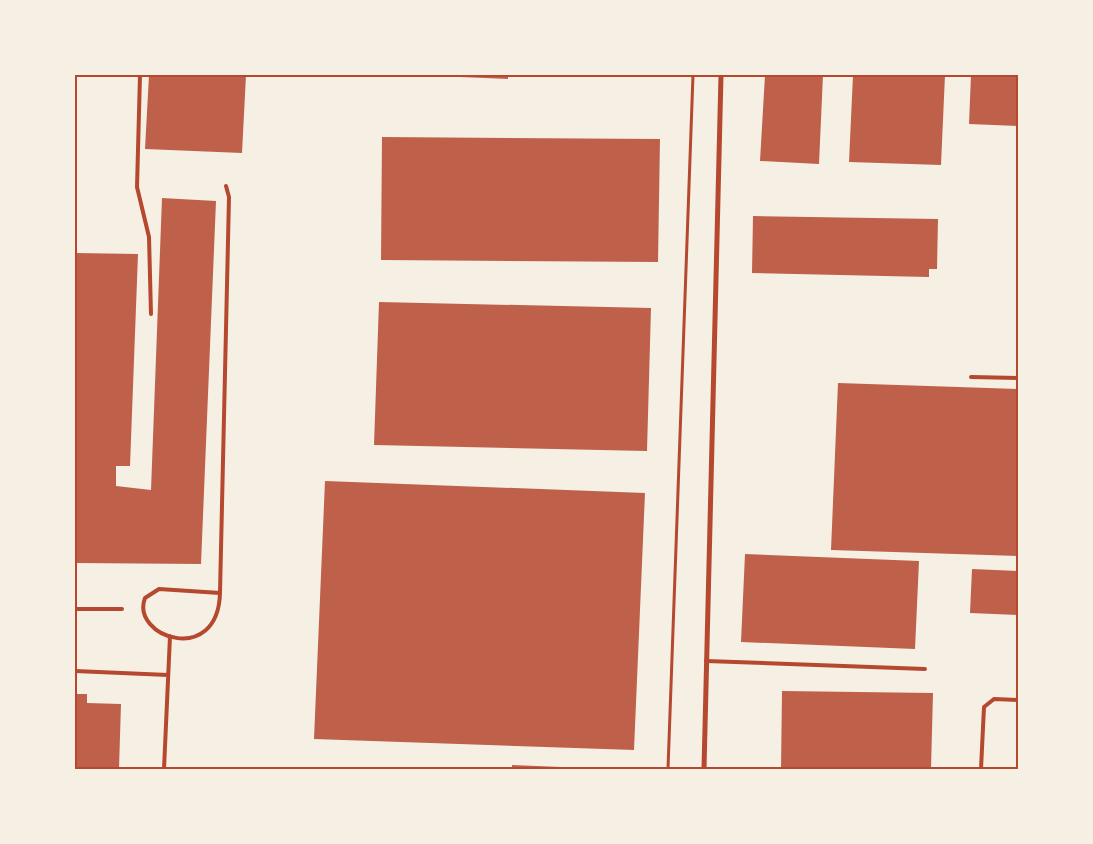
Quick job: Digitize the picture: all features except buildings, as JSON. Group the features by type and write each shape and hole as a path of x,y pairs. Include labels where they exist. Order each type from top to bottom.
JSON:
{"street":[{"path":"704,769 721,75"}],"lane":[{"path":"140,75 136,187 149,237 151,314"},
{"path":"220,593 158,589 149,594 143,604 147,620 151,626 170,636 185,638 209,629 215,621 220,607 229,207 226,186"},
{"path":"971,377 1018,378"},
{"path":"75,609 122,609"},
{"path":"164,769 170,636"},
{"path":"706,661 925,669"},
{"path":"75,671 168,675"},
{"path":"982,769 984,707 994,698 1018,700"}],"path":[{"path":"668,769 694,75"}]}
